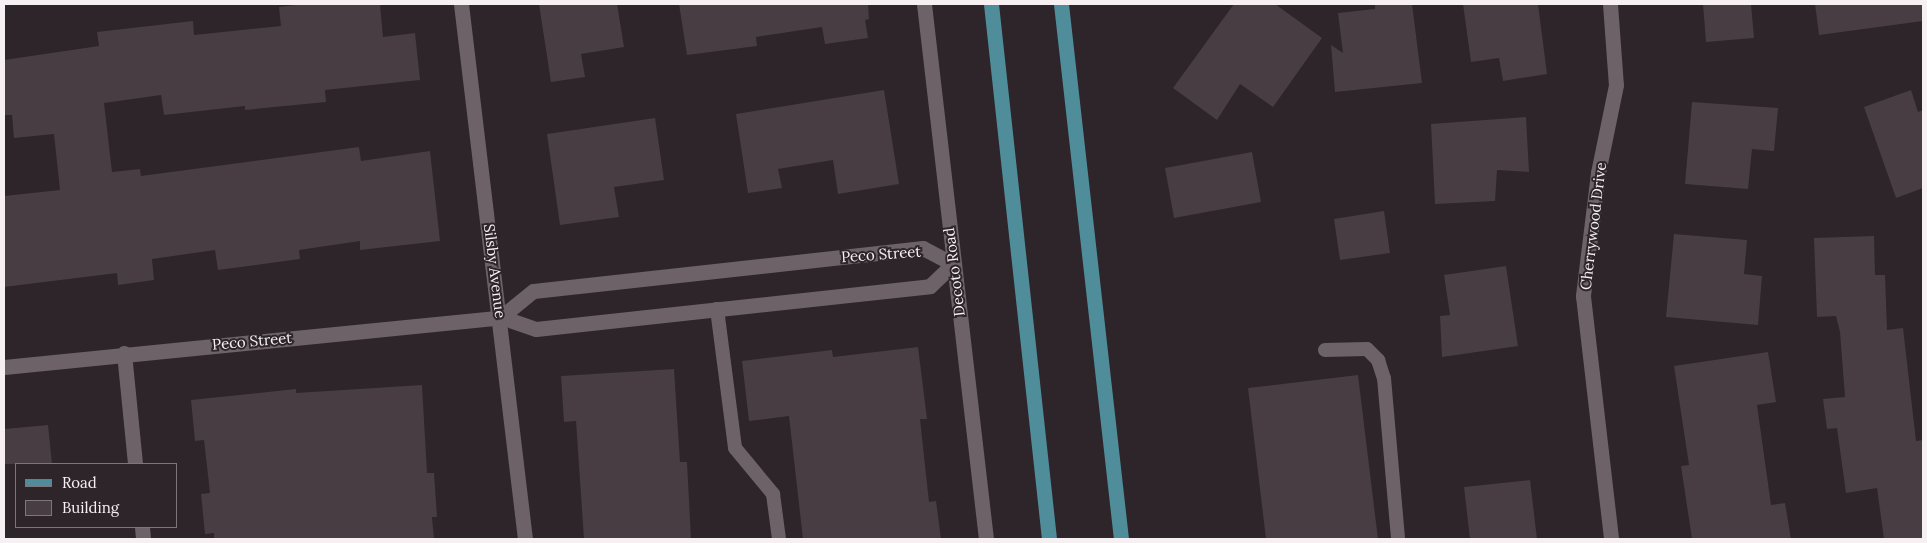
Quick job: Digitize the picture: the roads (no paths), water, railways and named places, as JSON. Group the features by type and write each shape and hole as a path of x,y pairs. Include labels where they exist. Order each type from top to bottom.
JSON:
{"main road":[{"path":"991,4 1049,539"},
{"path":"1061,4 1121,539"}],"street":[{"name":"Silsby Avenue","path":"461,4 501,317 525,539"},
{"name":"Decoto Road","path":"924,4 986,539"},
{"name":"Cherrywood Drive","path":"1610,4 1616,85 1598,173 1583,296 1611,539"},
{"name":"Peco Street","path":"4,367 124,353 501,317 536,329 930,286 953,264 923,248 533,290 501,317"},
{"path":"124,353 135,463"}],"lane":[{"path":"717,309 735,448 773,494 778,539"},
{"path":"1325,350 1367,349 1378,360 1384,378 1398,539"}]}
